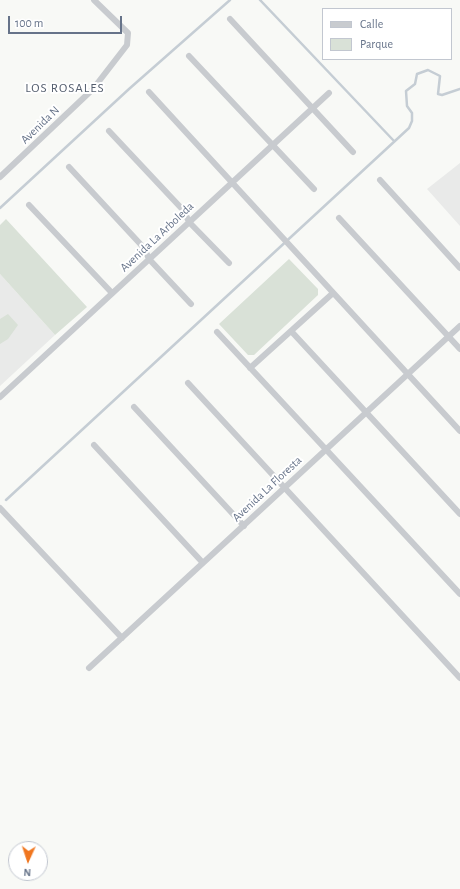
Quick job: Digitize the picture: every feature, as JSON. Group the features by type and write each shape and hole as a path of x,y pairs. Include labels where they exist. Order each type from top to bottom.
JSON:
{"street":[{"name":"Avenida N","path":"0,177 93,88 127,45 128,33 125,28 94,0"},
{"path":"230,19 353,152"},
{"path":"189,56 314,189"},
{"path":"149,92 224,174 231,184 460,431"},
{"name":"Avenida La Arboleda","path":"0,398 329,93"},
{"path":"110,131 184,211 189,222 229,263"},
{"path":"69,167 144,248 149,259 191,304"},
{"path":"380,180 460,268"},
{"path":"29,205 112,293"},
{"path":"339,218 460,349"},
{"path":"250,368 333,293"},
{"name":"Avenida La Floresta","path":"89,668 460,326"},
{"path":"291,331 460,514"},
{"path":"217,332 460,594"},
{"path":"188,384 460,678"},
{"path":"134,407 244,526"},
{"path":"94,445 203,563"},
{"path":"0,508 122,638"}],"shaded area":[{"path":"460,163 460,226 427,189"},
{"path":"0,274 55,335 0,386"}],"green space":[{"path":"6,219 87,307 55,335 0,274 0,225"},
{"path":"289,259 318,289 318,295 254,355 248,355 219,324"},
{"path":"8,314 18,325 8,339 0,344 0,319"}],"waterway":[{"path":"0,208 129,89 230,0"},
{"path":"260,0 394,141"},
{"path":"6,500 409,128 412,121 412,113 407,106 406,91 415,84 417,74 428,70 440,76 438,94 442,95 460,89"}],"district":[{"name":"LOS ROSALES","path":"65,88"}]}
